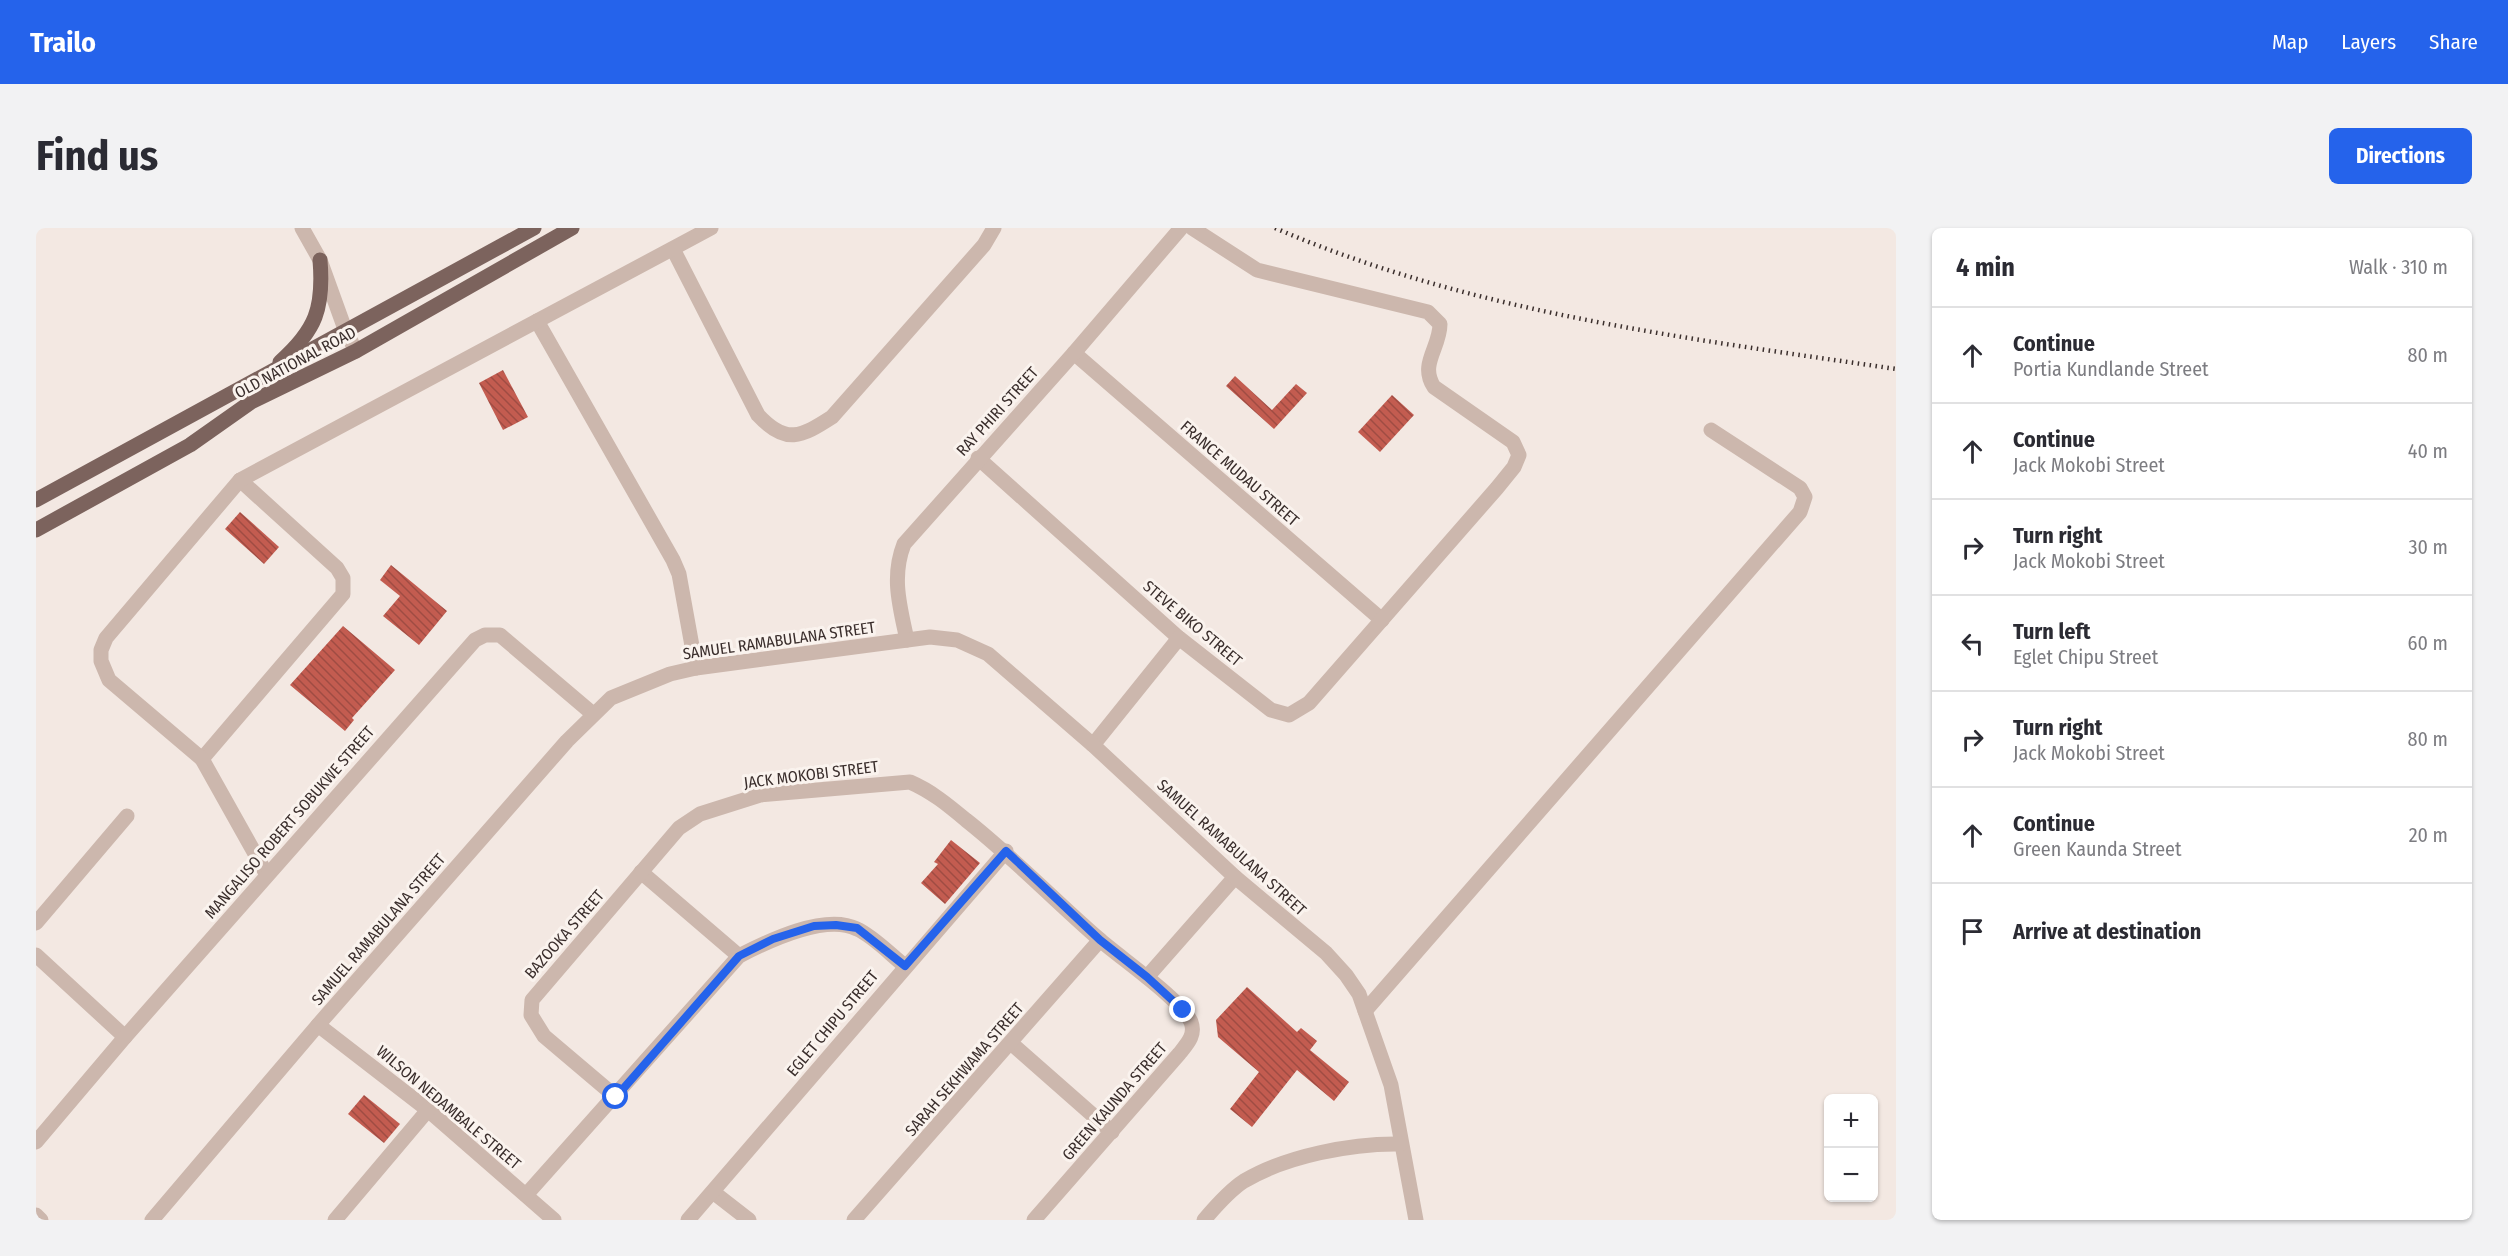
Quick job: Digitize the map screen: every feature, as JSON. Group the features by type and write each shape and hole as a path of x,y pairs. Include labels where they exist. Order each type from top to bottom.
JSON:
{"main road":[{"name":"OLD NATIONAL ROAD","path":"36,500 346,333 534,228"},
{"name":"OLD NATIONAL ROAD","path":"36,530 190,445 251,402 356,351 572,228"},
{"path":"264,376 307,334 314,323 322,296 321,260"}],"street":[{"path":"302,228 321,260 346,333 356,351"},
{"path":"267,875 202,759 109,680 100,661 101,650 106,638 240,480 711,228"},
{"path":"673,249 752,406 771,429 785,435 809,431 832,417 984,245 994,228"},
{"name":"RAY PHIRI STREET","path":"907,640 896,579 904,544 978,458 1074,353 1181,228"},
{"name":"STEVE BIKO STREET","path":"978,458 1179,638 1271,710 1282,715 1290,715 1309,703 1503,482 1518,460 1517,448 1513,442 1434,387 1428,379 1428,361 1439,337 1440,324 1428,312 1257,270 1192,228"},
{"path":"537,321 673,560 678,574 696,668"},
{"name":"FRANCE MUDAU STREET","path":"1074,353 1382,620"},
{"path":"1365,1011 1803,507 1805,497 1800,488 1711,430"},
{"path":"202,759 344,594 343,578 337,568 240,480"},
{"name":"MANGALISO ROBERT SOBUKWE STREET","path":"36,1142 124,1037 465,649 484,635 500,635 593,714"},
{"name":"SAMUEL RAMABULANA STREET","path":"152,1220 318,1025 567,741 611,698 652,680 696,668 907,640 945,638 971,645 987,654 1093,746 1235,877 1326,953 1346,975 1359,994 1391,1085 1416,1220"},
{"path":"1093,746 1179,638"},
{"name":"JACK MOKOBI STREET","path":"641,872 678,828 700,814 720,806 760,795 910,782 927,789 1006,851 1100,940 1147,977"},
{"path":"36,923 128,816"},
{"name":"EGLET CHIPU STREET","path":"688,1220 1006,851"},
{"path":"641,872 739,956"},
{"name":"BAZOOKA STREET","path":"616,1097 544,1036 531,1015 531,1006 535,996 641,872"},
{"path":"1147,977 1235,877"},
{"path":"526,1196 739,956 773,939 814,926 836,925 857,928 905,966"},
{"name":"SARAH SEKHWAMA STREET","path":"855,1220 1100,940"},
{"path":"36,955 124,1037"},
{"name":"GREEN KAUNDA STREET","path":"1034,1220 1179,1054 1193,1031 1188,1016 1147,977"},
{"name":"WILSON NEDAMBALE STREET","path":"318,1025 428,1110 554,1220"},
{"path":"1011,1044 1112,1132"},
{"path":"335,1220 428,1110"},
{"path":"1204,1220 1243,1182 1278,1165 1361,1145 1401,1144"},
{"path":"713,1192 749,1220"},
{"path":"36,1215 41,1220"}],"building":[{"path":"503,370 528,417 503,430 479,383"},
{"path":"1235,376 1272,410 1296,384 1307,393 1274,429 1226,386"},
{"path":"1392,395 1414,415 1380,452 1358,432"},
{"path":"240,512 279,547 264,564 225,529"},
{"path":"391,565 447,611 419,645 383,616 400,596 380,580"},
{"path":"343,626 395,670 352,718 354,720 345,731 290,685"},
{"path":"951,840 980,863 945,904 921,883 938,864 934,862"},
{"path":"1247,987 1297,1032 1301,1028 1317,1041 1310,1050 1349,1082 1334,1101 1297,1070 1252,1127 1230,1109 1259,1072 1218,1037 1216,1020"},
{"path":"364,1095 400,1124 384,1143 348,1114"}],"railway":[{"path":"1275,228 1350,257 1426,282 1503,302 1659,333 1896,369"}],"route":[{"path":"616,1097 739,956 773,939 814,926 836,925 857,928 905,966 1006,851 1100,940 1147,977 1183,1010"}]}
